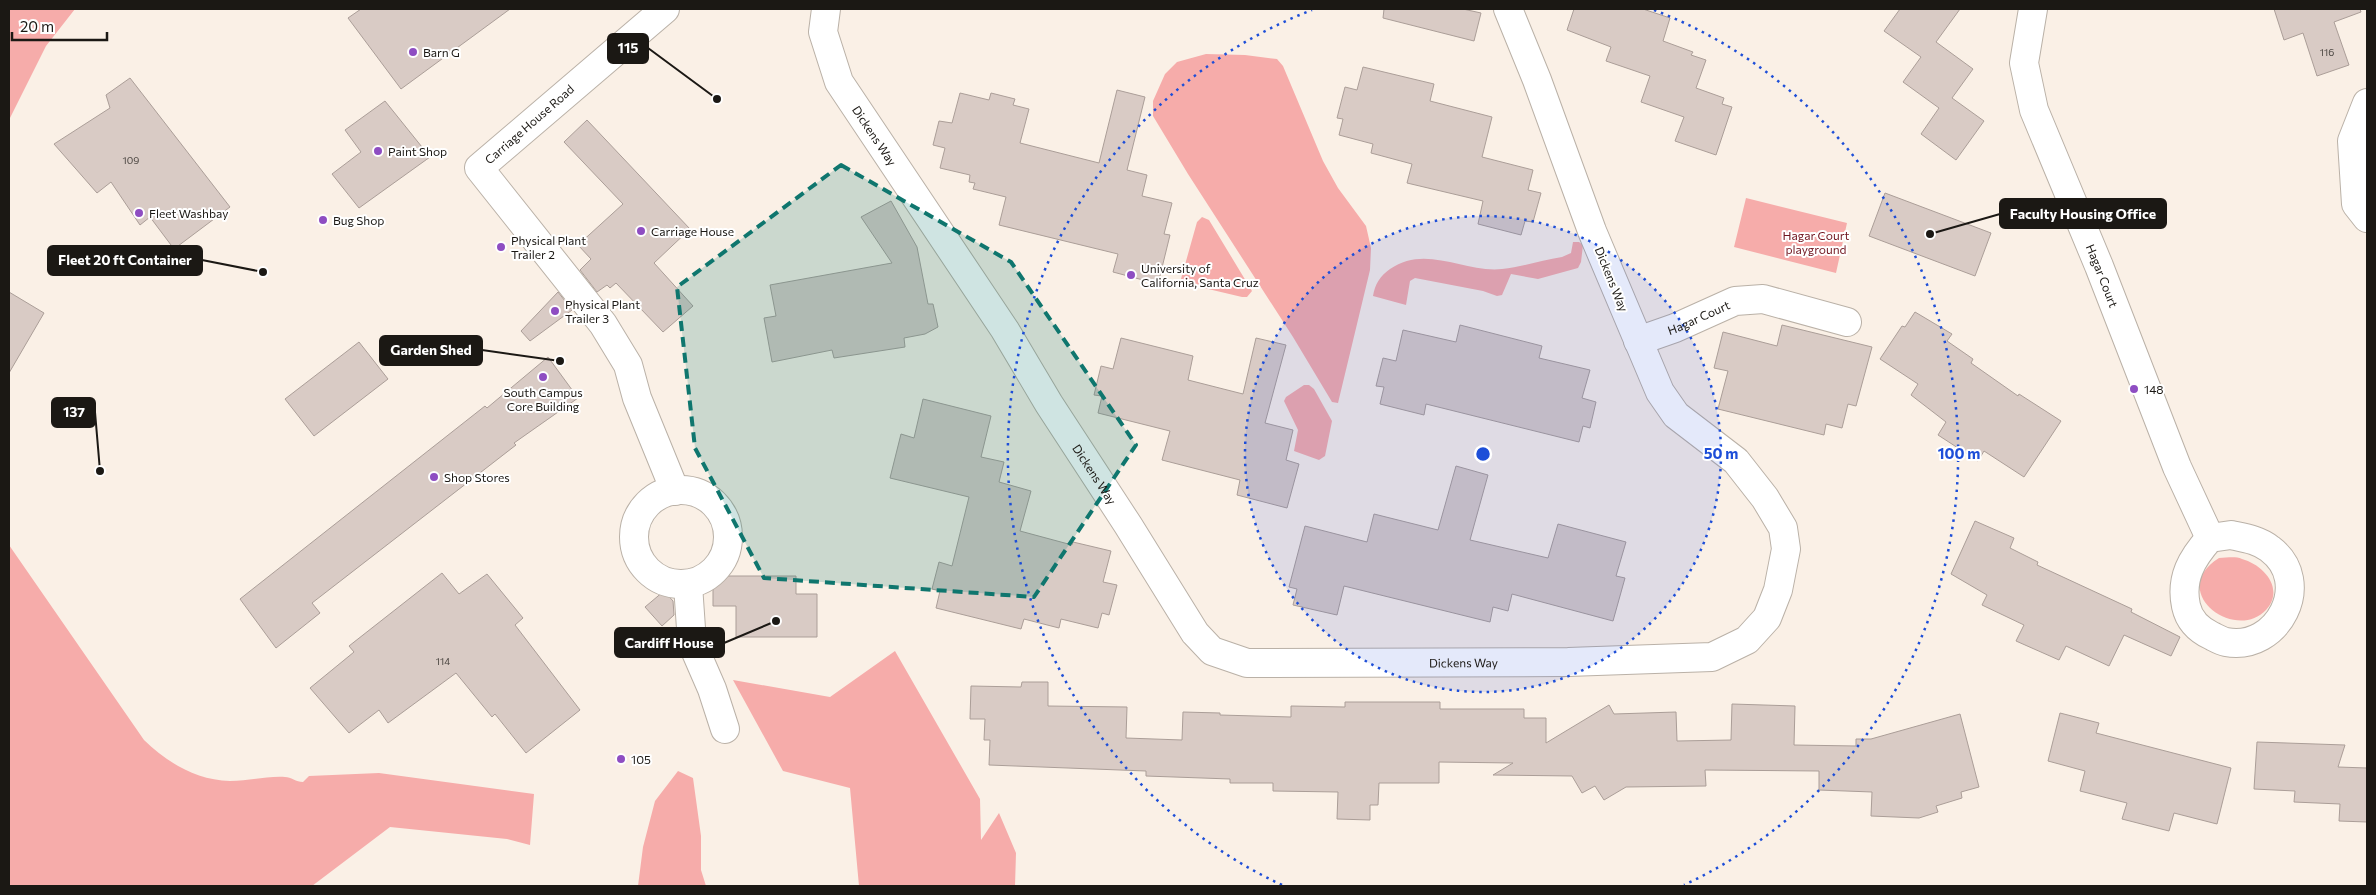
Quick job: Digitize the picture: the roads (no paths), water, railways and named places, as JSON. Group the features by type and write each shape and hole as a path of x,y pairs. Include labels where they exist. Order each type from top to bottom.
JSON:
{"street":[{"name":"Carriage House Road","path":"665,9 612,52 479,168 603,324 628,365 637,398 676,491"},
{"name":"Dickens Way","path":"826,9 823,32 839,82 1005,330 1049,404 1128,525 1195,633 1212,651 1247,663 1577,662 1712,657 1747,640 1767,618 1778,590 1786,549 1784,528 1765,498 1736,461 1676,415 1660,392 1592,231 1537,80 1508,9"},
{"name":"Hagar Court","path":"2034,9 2024,63 2034,110 2099,266 2178,467 2210,538"},
{"path":"2367,103 2352,141 2356,204 2367,218"},
{"name":"Hagar Court","path":"1638,341 1675,328 1735,301 1763,299 1846,322"},
{"path":"676,491 691,492 704,497 716,507 724,519 728,534 726,549 720,563 710,574 688,585 666,582 652,574 641,563 635,548 634,532 638,517 647,504 660,495 676,491"},
{"path":"688,585 692,643 712,689 725,729"}],"place":[{"name":"Barn G","path":"413,52"},
{"name":"115","path":"717,99"},
{"name":"Paint Shop","path":"378,151"},
{"name":"Fleet Washbay","path":"139,213"},
{"name":"Bug Shop","path":"323,220"},
{"name":"Carriage House","path":"641,231"},
{"name":"Faculty Housing Office","path":"1930,234"},
{"name":"Physical Plant Trailer 2","path":"501,247"},
{"name":"Fleet 20 ft Container","path":"263,272"},
{"name":"University of California, Santa Cruz","path":"1131,275"},
{"name":"Physical Plant Trailer 3","path":"555,311"},
{"name":"Garden Shed","path":"560,361"},
{"name":"South Campus Core Building","path":"543,377"},
{"name":"148","path":"2134,389"},
{"name":"137","path":"100,471"},
{"name":"Shop Stores","path":"434,477"},
{"name":"Cardiff House","path":"776,621"},
{"name":"105","path":"621,759"}],"park label":[{"name":"Hagar Court playground","path":"1816,242"}]}
